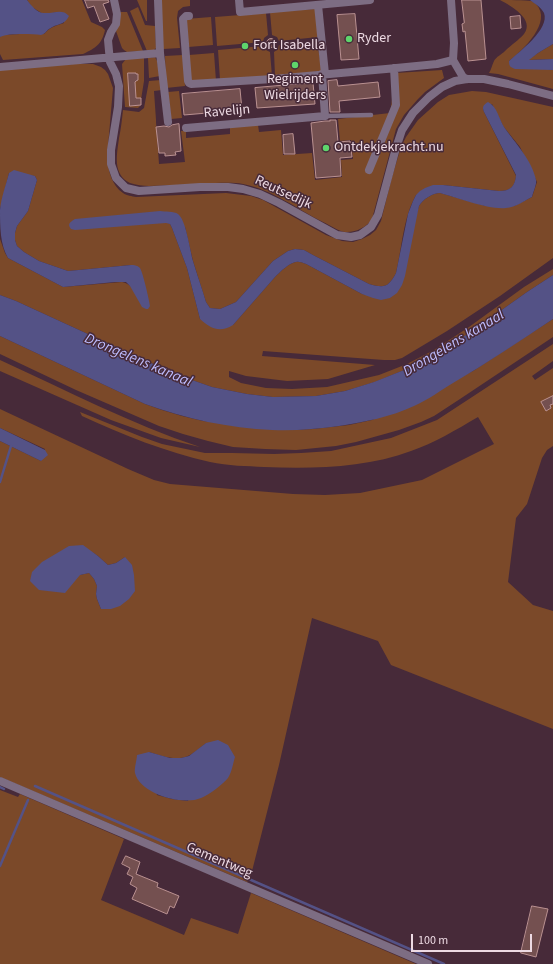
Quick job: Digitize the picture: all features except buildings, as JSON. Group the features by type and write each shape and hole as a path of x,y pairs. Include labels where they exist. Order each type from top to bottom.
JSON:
{"street":[{"name":"Reutsedijk","path":"114,0 117,14 116,24 108,40 110,62 116,74 119,86 118,106 111,150 111,164 116,178 126,188 139,191 200,187 228,187 243,189 260,194 279,203 337,235 351,237 360,234 370,227 378,215 402,130 413,113 429,96 442,87 455,81 484,79 553,96"},
{"path":"158,0 160,53 168,122"},
{"path":"239,0 240,12 317,3 370,0"},
{"path":"451,0 454,43 453,60 463,76 467,79"},
{"path":"317,3 326,116"},
{"path":"188,16 184,17 183,19 189,84 394,68 437,64 453,60"},
{"path":"0,67 160,53"},
{"path":"370,170 396,105 394,68"},
{"name":"Ravelijn","path":"186,128 326,116"},
{"name":"Gementweg","path":"0,781 428,964"}],"lane":[{"path":"326,116 371,115"}],"shaded area":[{"path":"27,0 82,0 91,22 105,30 102,39 92,50 83,54 3,60 0,54 0,37 2,35 44,34 51,28 64,23 62,12 43,14 32,7"},
{"path":"137,0 147,0 147,21 146,21"},
{"path":"161,0 190,0 190,6 183,7 178,11 177,18 180,48 163,49"},
{"path":"500,0 532,1 536,4 540,11 541,19 539,27 522,50 509,61 553,70 553,89 498,74 489,73 495,60 524,34 527,28 524,18 515,9"},
{"path":"138,7 145,25 155,26 156,48 154,50 147,51 130,11"},
{"path":"315,9 318,37 279,41 277,37 272,35 270,12"},
{"path":"120,12 127,12 143,51 127,52 122,48 116,31"},
{"path":"266,13 268,35 264,38 263,42 217,46 215,17"},
{"path":"211,17 213,45 188,47 186,19"},
{"path":"317,42 322,71 275,76 274,52 278,49 279,45"},
{"path":"553,44 553,59 528,60 538,53"},
{"path":"263,46 270,52 272,76 220,80 218,50"},
{"path":"214,53 216,81 191,83 189,55"},
{"path":"183,55 185,86 166,88 165,56"},
{"path":"144,57 144,81 140,106 138,108 125,107 122,64 126,59"},
{"path":"155,57 160,76 149,78 148,58"},
{"path":"93,64 105,70 113,88 107,158 113,182 119,190 125,194 136,197 226,193 251,196 263,200 326,235 342,241 353,242 370,235 376,230 381,221 401,147 418,120 438,102 449,95 472,91 486,92 553,107 553,258 500,296 447,331 402,358 395,360 384,360 263,351 262,356 375,365 328,379 287,381 246,376 229,371 229,377 241,383 266,388 292,389 327,387 379,375 407,364 434,350 469,327 524,287 553,269 553,275 436,355 375,382 345,391 316,396 273,397 247,394 212,387 192,380 0,295 0,239 8,258 63,287 122,282 128,284 133,289 131,265 68,271 39,261 17,246 15,233 17,226 28,211 37,180 35,176 9,173 0,209 0,69","holes":["492,104 503,126 520,147 537,182 532,197 514,206 486,206 440,193 431,195 419,206 390,298 362,294 301,262 296,262 286,267 275,277 233,325 200,319 187,268 172,228 170,224 167,223 185,227 193,261 206,302 210,308 220,309 236,302 273,261 288,251 295,249 304,250 369,284 385,286 391,282 396,273 408,213 416,195 443,185 499,191 509,189 513,186 516,176 483,108"]},
{"path":"442,70 444,78 418,99 404,115 396,129 372,219 367,225 357,230 345,232 340,230 313,217 275,195 243,184 229,183 142,186 130,183 124,179 118,169 117,151 123,110 139,112 144,108 149,81 161,80 162,90 154,91 159,164 185,162 181,131 186,131 186,138 230,134 230,127 258,125 259,132 281,130 283,155 312,153 315,180 342,177 341,160 353,159 351,140 340,141 338,119 390,113 396,73"},
{"path":"179,91 182,118 171,119 168,92"},
{"path":"553,319 553,337 434,416 399,430 356,442 336,446 296,450 233,447 183,434 159,426 76,390 0,354 0,336 145,404 182,416 203,421 292,430 313,429 349,425 372,420 473,371"},
{"path":"553,344 553,361 532,376 535,380 553,368 553,446 547,450 542,458 527,504 516,518 508,582 533,605 553,611 553,729 391,665 378,641 312,618 279,765 251,875 247,882 0,777 0,441 41,461 45,449 0,428 0,409 154,480 170,484 293,494 325,495 360,493 422,480 494,444 478,417 428,444 394,457 376,461 320,467 282,468 237,466 210,462 161,448 97,423 82,416 80,412 162,444 205,453 274,454 331,451 391,438 437,420","holes":["92,552 108,565 116,563 125,557 101,609 97,599 97,586 94,579 89,573 80,575","206,743 188,801 157,795 149,752 170,758 180,758 190,755"]},
{"path":"0,360 149,428 200,447 161,438 111,420 0,371"},
{"path":"0,790 18,797 20,794 124,839 101,900 184,935 191,918 238,934 251,893 416,964 0,964"}],"water":[{"path":"0,0 27,0 41,13 63,12 69,16 63,23 52,27 41,35 14,34 0,37"},
{"path":"530,0 553,0 553,44 529,60 553,59 553,70 515,69 510,65 509,61 538,33 545,19 543,11"},
{"path":"488,102 494,106 504,127 523,152 531,166 536,182 532,197 520,204 506,208 499,208 482,205 440,193 431,195 419,206 405,276 397,293 390,298 381,300 362,294 301,262 296,262 286,267 275,277 233,325 224,329 216,329 200,319 187,268 170,224 166,223 75,230 71,229 69,226 70,222 75,219 160,211 178,214 183,222 206,302 210,308 220,309 236,302 273,261 288,251 295,249 304,250 369,284 385,286 391,282 396,273 408,214 416,195 420,191 433,185 499,191 509,189 513,185 516,175 483,110 483,106"},
{"path":"14,170 35,176 37,180 28,211 17,226 15,240 17,246 39,261 68,271 131,265 138,266 140,268 147,292 150,306 148,309 142,307 130,286 126,282 63,287 8,258 3,247 0,229 0,210 2,196 9,173"},
{"name":"Drongelens kanaal","path":"553,275 553,319 491,360 429,398 396,413 377,419 306,430 256,429 208,422 176,414 145,404 0,336 0,295 162,368 212,387 247,394 273,397 316,396 345,391 374,382 436,355"},
{"path":"0,428 45,450 48,455 41,461 0,441"},
{"path":"83,545 108,565 116,563 125,557 132,565 135,591 129,599 120,606 111,609 101,609 96,594 97,586 89,573 80,575 65,593 39,590 30,581 32,572 42,562 69,546"},
{"path":"218,740 228,745 235,757 228,778 204,797 193,800 184,800 163,796 145,787 135,773 137,755 149,752 170,758 181,758 189,756 206,743"}],"waterway":[{"path":"0,482 11,446"},
{"path":"35,786 444,964"},
{"path":"0,787 4,789"},
{"path":"0,866 28,800"}],"place":[{"name":"Ryder","path":"349,39"},
{"name":"Fort Isabella","path":"245,46"},
{"name":"Regiment Wielrijders","path":"295,65"},
{"name":"Ontdekjekracht.nu","path":"326,148"}]}
